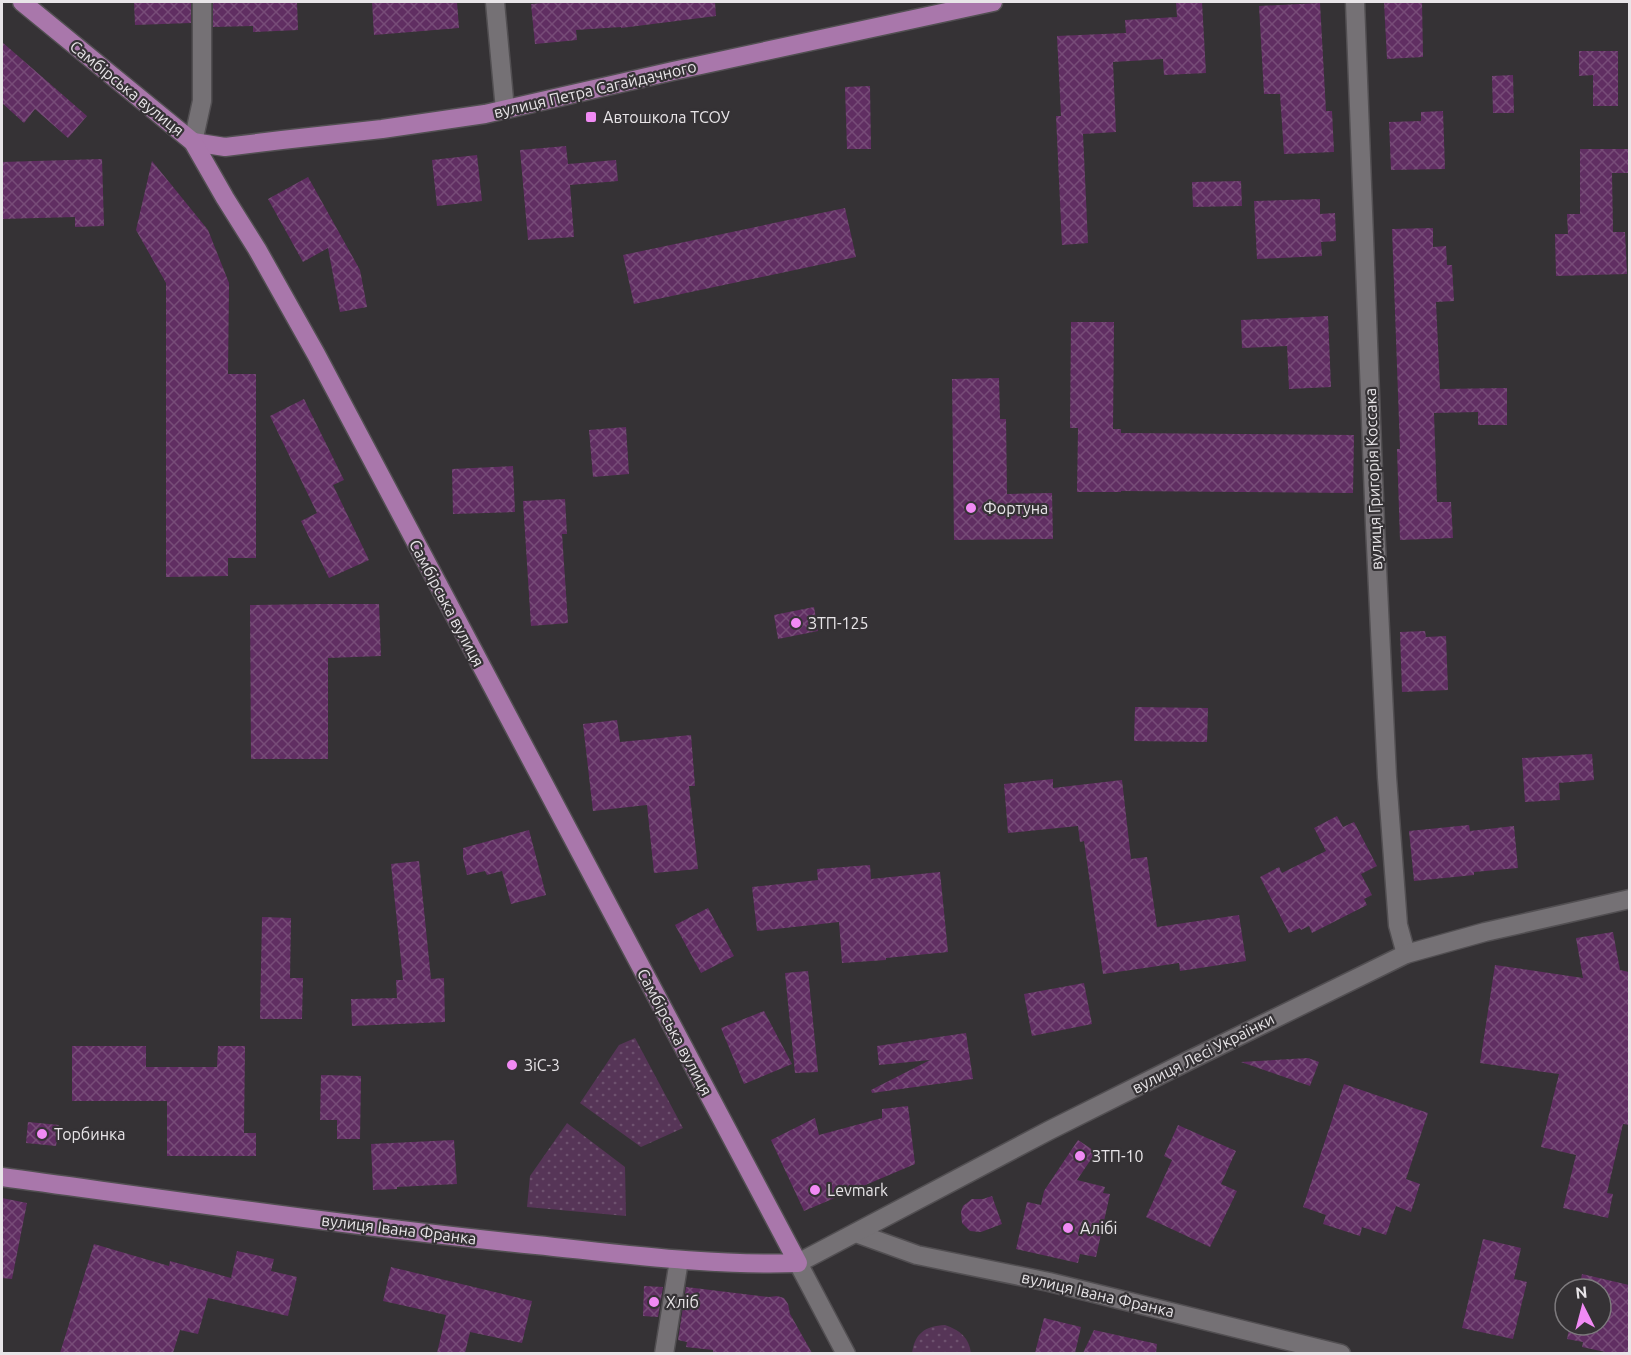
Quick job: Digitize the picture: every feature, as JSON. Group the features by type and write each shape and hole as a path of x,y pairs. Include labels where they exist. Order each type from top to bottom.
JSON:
{"main road":[{"name":"Самбірська вулиця","path":"22,2 193,142 316,354 798,1263"},
{"name":"вулиця Петра Сагайдачного","path":"193,142 225,147 382,129 505,110 993,2"},
{"name":"вулиця Івана Франка","path":"2,1177 476,1239 679,1260 798,1263"}],"street":[{"path":"193,142 202,101 202,2"},
{"path":"495,2 505,110"},
{"name":"вулиця Григорія Коссака","path":"1355,2 1388,798 1398,925 1406,954"},
{"name":"вулиця Лесі Українки","path":"798,1263 1082,1114 1406,954 1485,932 1629,899"},
{"name":"вулиця Івана Франка","path":"856,1233 917,1255 1072,1287 1341,1353"},
{"path":"664,1353 679,1260"},
{"path":"798,1263 846,1353"}],"shaded area":[{"path":"635,1038 683,1128 641,1147 580,1103 619,1045"},
{"path":"567,1123 625,1167 626,1216 527,1207 530,1176"},
{"path":"945,1325 963,1335 971,1353 912,1353 913,1346 922,1332 932,1327"}],"building":[{"path":"134,2 191,2 191,23 135,25"},
{"path":"213,2 297,2 298,30 253,32 253,26 213,27"},
{"path":"372,2 457,2 459,28 374,35"},
{"path":"715,2 716,16 621,28 576,30 577,40 535,44 531,4"},
{"path":"1176,2 1202,2 1206,73 1164,75 1163,59 1113,62 1116,132 1083,134 1088,243 1062,245 1056,116 1061,116 1057,36 1126,33 1125,20 1177,17"},
{"path":"1384,2 1422,2 1423,57 1387,59"},
{"path":"1320,3 1326,111 1332,111 1334,152 1284,154 1280,94 1264,94 1259,6"},
{"path":"2,42 87,116 68,138 35,109 24,123 2,103"},
{"path":"1579,51 1618,51 1618,106 1593,106 1593,75 1579,76"},
{"path":"1513,75 1514,113 1493,113 1492,76"},
{"path":"870,86 871,149 847,149 845,87"},
{"path":"1443,111 1445,169 1391,170 1389,122 1421,121 1421,112"},
{"path":"566,146 568,164 616,160 618,181 570,185 574,237 528,240 520,150"},
{"path":"1580,149 1629,149 1629,173 1612,173 1613,232 1625,232 1627,274 1556,276 1555,234 1568,234 1567,214 1580,214"},
{"path":"477,155 482,201 437,206 432,160"},
{"path":"102,159 104,226 75,227 75,217 2,219 2,162"},
{"path":"152,161 208,230 229,283 228,374 256,374 256,558 228,558 228,576 166,577 166,283 136,230"},
{"path":"308,177 360,270 367,307 340,312 328,248 303,262 268,199"},
{"path":"1241,181 1242,206 1193,207 1192,182"},
{"path":"1320,199 1320,214 1335,213 1336,241 1321,242 1322,256 1257,259 1254,201"},
{"path":"845,208 856,257 634,304 623,255"},
{"path":"1433,228 1433,247 1446,246 1447,265 1452,265 1454,301 1436,302 1440,389 1507,388 1507,425 1478,425 1478,412 1434,413 1437,502 1451,502 1453,538 1400,540 1397,449 1400,449 1392,229"},
{"path":"1328,316 1331,387 1289,389 1287,346 1242,348 1241,320"},
{"path":"1071,322 1114,322 1113,429 1121,429 1121,433 1354,435 1353,493 1077,492 1078,428 1070,428"},
{"path":"999,378 1000,419 1006,419 1007,494 1052,493 1053,539 954,540 952,379"},
{"path":"304,399 344,480 333,485 369,560 329,578 301,521 317,513 270,416"},
{"path":"626,427 629,474 593,477 589,430"},
{"path":"513,466 515,512 453,514 452,469"},
{"path":"565,499 567,534 562,534 568,623 531,626 523,501"},
{"path":"379,604 381,656 328,658 328,759 251,759 250,605"},
{"name":"ЗТП-125","path":"814,607 818,631 778,639 774,615"},
{"path":"1425,631 1426,637 1446,636 1448,690 1402,692 1400,632"},
{"path":"1135,707 1208,708 1207,742 1134,741"},
{"path":"617,720 620,742 691,735 695,786 689,786 698,869 654,873 647,805 593,811 583,724"},
{"path":"1592,754 1594,780 1559,783 1560,800 1525,802 1522,758"},
{"path":"1053,779 1053,788 1122,780 1131,859 1147,857 1157,927 1239,915 1246,961 1180,971 1179,963 1103,974 1084,841 1080,842 1078,826 1008,833 1004,784"},
{"path":"1337,816 1343,827 1354,822 1377,866 1361,874 1372,895 1364,899 1367,905 1312,933 1309,926 1289,933 1260,877 1279,867 1282,873 1326,851 1314,828"},
{"path":"1469,825 1470,831 1514,826 1518,868 1414,881 1409,831"},
{"path":"529,830 546,895 511,904 502,871 487,875 485,871 467,875 463,848"},
{"path":"419,861 431,979 444,978 445,1022 352,1026 351,999 397,998 396,980 403,980 391,864"},
{"path":"870,865 871,879 940,872 948,952 842,963 839,922 757,931 752,887 818,880 817,869"},
{"path":"708,908 734,956 701,973 675,925"},
{"path":"262,917 291,918 290,978 303,978 302,1019 260,1019"},
{"path":"1613,932 1620,970 1629,972 1629,1125 1623,1124 1607,1193 1613,1194 1608,1218 1563,1208 1576,1155 1541,1147 1559,1074 1480,1063 1495,965 1583,978 1576,938"},
{"path":"808,971 818,1072 795,1073 785,973"},
{"path":"1084,983 1092,1024 1032,1036 1024,994"},
{"path":"764,1011 792,1064 744,1084 721,1028"},
{"path":"966,1033 973,1079 872,1093 871,1090 930,1060 879,1065 877,1046"},
{"path":"72,1046 146,1046 146,1067 217,1067 218,1046 245,1046 244,1133 256,1133 256,1156 167,1156 167,1101 72,1101"},
{"path":"1308,1058 1319,1062 1310,1086 1241,1062"},
{"path":"321,1075 361,1076 360,1139 337,1139 337,1120 320,1120"},
{"path":"1344,1084 1428,1113 1406,1179 1420,1184 1411,1212 1396,1206 1386,1235 1362,1227 1360,1236 1323,1224 1326,1215 1303,1207"},
{"path":"908,1106 915,1164 804,1211 771,1140 815,1118 819,1135 882,1118 882,1109"},
{"name":"Торбинка","path":"28,1122 59,1125 56,1146 26,1143"},
{"path":"1178,1125 1236,1151 1221,1184 1237,1191 1210,1247 1146,1217 1172,1160 1164,1156"},
{"path":"454,1140 457,1184 373,1190 371,1144"},
{"path":"1078,1140 1096,1152 1077,1180 1105,1187 1103,1193 1110,1194 1096,1257 1080,1254 1078,1263 1016,1249 1027,1202 1041,1205 1044,1191"},
{"path":"992,1196 1002,1224 981,1232 970,1231 962,1223 963,1206 972,1199"},
{"path":"2,1198 27,1203 12,1279 2,1278"},
{"path":"1483,1239 1521,1248 1514,1279 1527,1282 1513,1339 1462,1328"},
{"path":"94,1244 169,1266 170,1261 231,1278 237,1251 274,1259 271,1271 297,1277 288,1316 208,1298 198,1334 180,1330 173,1353 60,1353"},
{"path":"391,1267 532,1301 522,1343 470,1332 465,1353 437,1353 446,1315 383,1301"},
{"path":"1613,1281 1629,1285 1629,1353 1610,1353 1582,1347 1583,1342 1567,1339 1567,1337 1613,1337"},
{"name":"Хліб","path":"644,1286 663,1287 658,1317 643,1316"},
{"path":"686,1287 784,1298 790,1314 812,1353 713,1353 713,1350 686,1347 687,1342 678,1340"},
{"path":"1044,1318 1081,1327 1075,1353 1035,1353"},
{"path":"1094,1330 1157,1344 1156,1353 1083,1353"}],"place":[{"name":"Автошкола ТСОУ","path":"591,117"},
{"name":"Фортуна","path":"971,508"},
{"name":"ЗТП-125","path":"796,623"},
{"name":"ЗіС-3","path":"512,1065"},
{"name":"Торбинка","path":"42,1134"},
{"name":"ЗТП-10","path":"1080,1156"},
{"name":"Levmark","path":"815,1190"},
{"name":"Алібі","path":"1068,1228"},
{"name":"Хліб","path":"654,1302"}]}
